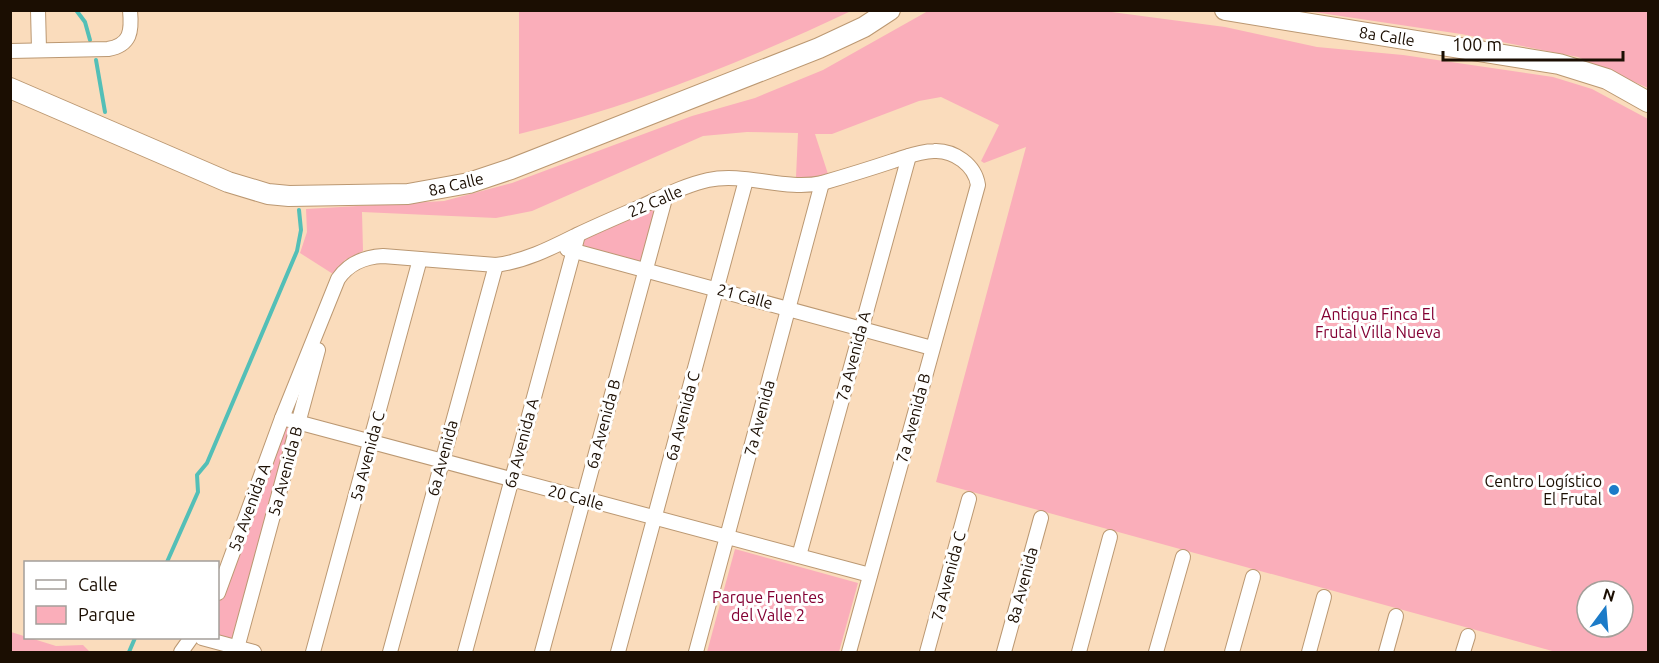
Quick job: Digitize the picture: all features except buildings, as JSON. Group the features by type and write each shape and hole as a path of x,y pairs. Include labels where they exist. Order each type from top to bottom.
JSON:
{"main road":[{"name":"8a Calle","path":"10,88 206,172 257,191 299,197 408,194 469,183 511,169 819,48 850,34 890,10"},
{"name":"8a Calle","path":"1225,10 1559,64 1607,79 1648,102"}],"street":[{"path":"38,10 39,49"},
{"path":"10,51 108,48 122,45 127,39 130,27 130,10"},
{"name":"22 Calle","path":"334,289 344,272 352,264 364,258 383,256 496,265 523,260 666,195 708,180 746,180 793,186 822,183 929,151 948,153 970,167 978,185"},
{"name":"7a Avenida A","path":"799,556 909,156"},
{"name":"6a Avenida C","path":"618,652 746,180"},
{"name":"7a Avenida","path":"696,652 822,183"},
{"name":"7a Avenida B","path":"849,652 978,185"},
{"name":"6a Avenida B","path":"542,652 666,195"},
{"name":"6a Avenida A","path":"465,652 578,234"},
{"name":"21 Calle","path":"556,246 932,348"},
{"name":"5a Avenida C","path":"313,652 420,259"},
{"name":"6a Avenida","path":"390,652 496,265"},
{"name":"5a Avenida A","path":"219,589 282,418 334,289"},
{"name":"5a Avenida B","path":"237,650 334,289"},
{"name":"20 Calle","path":"282,418 870,575"},
{"name":"7a Avenida C","path":"927,652 969,499"},
{"name":"8a Avenida","path":"1004,652 1041,518"},
{"path":"1079,652 1110,537"},
{"path":"1156,652 1183,557"},
{"path":"1232,652 1253,577"},
{"path":"1309,652 1324,597"},
{"path":"1386,652 1396,616"},
{"path":"1463,652 1468,636"},
{"path":"181,652 190,639"},
{"path":"205,639 237,650 254,652"}],"green space":[{"path":"519,10 851,11 730,65 688,81 604,110 519,134"},
{"name":"Antigua Finca El Frutal Villa Nueva","path":"928,11 1104,11 1225,27 1317,47 1403,55 1553,77 1592,89 1648,119 1648,652 1556,652 936,482 1026,147 984,163 981,161 999,125 941,97 919,101 832,134 815,134 828,174 796,177 798,133 747,132 703,136 532,211 496,218 362,212 363,251 345,260 333,274 300,253 307,232 306,209 444,201 512,183 692,116 755,98 823,70"},
{"path":"1307,11 1648,11 1648,88 1578,57 1461,34"},
{"path":"666,195 644,270 574,251 578,235"},
{"path":"282,418 298,422 238,648 219,638 219,590"},
{"name":"Parque Fuentes del Valle 2","path":"735,549 858,583 839,652 707,652"},
{"path":"11,632 24,636 24,639 34,639 56,646 83,645 90,652 11,652"}],"waterway":[{"path":"76,10 85,22 90,40"},
{"path":"96,60 105,112"},
{"path":"167,561 198,492 197,475 207,463 297,251 301,230 299,210"},
{"path":"129,652 135,639"}],"place":[{"name":"Centro Logístico El Frutal","path":"1614,490"}]}
